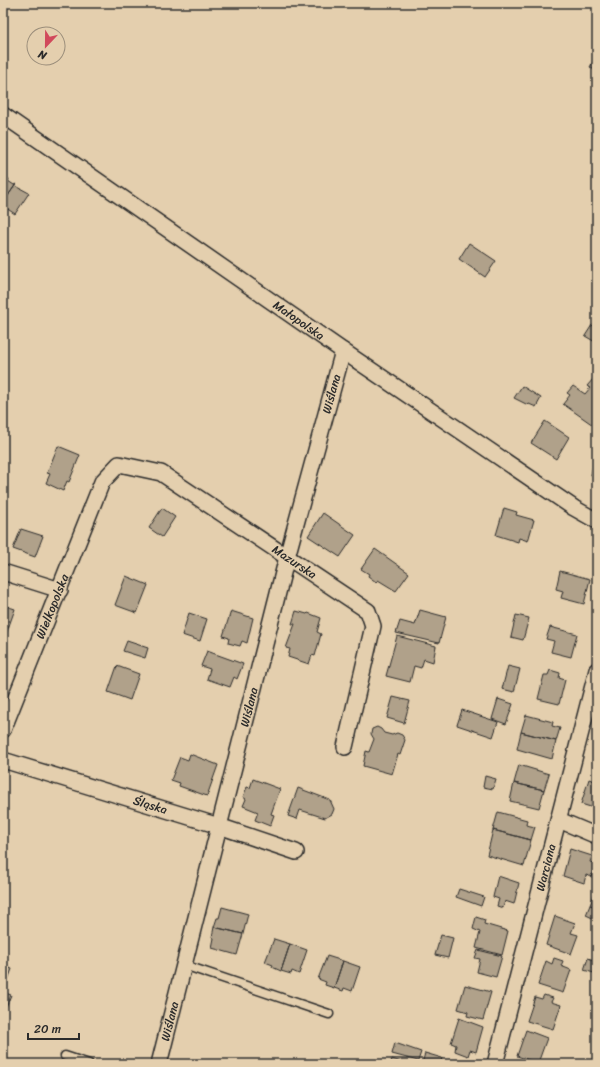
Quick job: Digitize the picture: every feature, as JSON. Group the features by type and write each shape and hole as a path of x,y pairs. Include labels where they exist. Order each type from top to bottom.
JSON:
{"street":[{"name":"Małopolska","path":"3,115 343,351 574,508 597,521"},
{"name":"Wiślana","path":"159,1064 287,557 343,351"},
{"name":"Mazurska","path":"102,482 119,464 161,473 368,612 373,626 345,747"},
{"name":"Wielkopolska","path":"3,730 102,482"},
{"path":"3,572 60,590"},
{"name":"Warciana","path":"495,1064 597,670"},
{"name":"Śląska","path":"3,760 219,826 296,852"},
{"path":"559,820 597,836"}],"lane":[{"path":"184,965 329,1014"},
{"path":"65,1056 90,1064"}],"building":[{"path":"595,59 597,60 597,72 590,67"},
{"path":"3,176 9,179 8,181 14,185 16,184 3,203"},
{"path":"16,184 16,186 29,193 15,214 3,206 3,203"},
{"path":"469,243 496,261 485,277 459,259"},
{"path":"592,325 597,328 597,343 585,336"},
{"path":"594,378 597,381 597,419 593,425 563,404 570,395 567,393 573,386 585,394 590,388 587,386"},
{"path":"522,386 541,398 536,407 514,398"},
{"path":"545,421 569,437 556,459 531,443"},
{"path":"58,446 80,455 69,482 67,481 63,491 46,483 50,474 47,473"},
{"path":"593,465 597,467 597,476 591,475"},
{"path":"162,508 175,517 162,537 149,528"},
{"path":"504,508 517,512 516,515 534,520 528,541 519,538 518,542 496,535"},
{"path":"323,513 355,535 340,557 308,536"},
{"path":"21,529 43,536 35,557 13,549"},
{"path":"375,549 409,573 396,591 378,580 376,582 368,576 369,574 361,569"},
{"path":"560,571 590,579 584,604 561,598 563,591 556,589"},
{"path":"126,576 148,585 137,613 115,605"},
{"path":"3,605 15,609 5,637 3,636"},
{"path":"420,610 446,617 439,643 396,633 400,621 415,625"},
{"path":"231,611 253,618 247,643 242,641 240,646 228,643 229,638 223,636"},
{"path":"296,611 308,613 321,618 317,632 321,634 315,656 312,655 309,664 288,657 290,649 286,648 295,624 292,624"},
{"path":"189,613 207,619 200,641 182,635"},
{"path":"516,615 529,618 523,640 511,637"},
{"path":"550,627 577,634 571,657 551,652 554,641 546,639"},
{"path":"397,636 436,646 433,662 424,659 421,668 414,666 410,682 386,676"},
{"path":"127,641 148,648 145,658 123,651"},
{"path":"207,651 243,664 237,679 234,677 230,687 207,679 210,669 201,666"},
{"path":"117,666 139,674 130,700 108,692"},
{"path":"508,666 520,669 514,692 502,689"},
{"path":"550,670 560,673 559,678 565,680 559,704 538,699 544,675 548,675"},
{"path":"393,697 410,701 404,723 387,718"},
{"path":"498,699 513,704 506,724 492,719"},
{"path":"462,710 498,722 493,737 457,725"},
{"path":"526,715 553,722 552,726 560,728 556,741 521,732"},
{"path":"377,727 384,733 392,735 397,733 402,735 405,740 400,755 398,754 392,774 363,766 366,751 369,752 374,739 371,734 372,729"},
{"path":"521,732 556,741 552,759 517,749"},
{"path":"190,754 218,765 207,796 179,786 180,783 171,780 180,757 188,760"},
{"path":"519,765 549,774 544,790 514,783"},
{"path":"485,776 496,779 493,789 483,787"},
{"path":"253,779 280,789 271,814 274,815 270,826 255,820 258,812 243,806 246,799 243,797 247,787 250,788"},
{"path":"589,779 597,782 597,809 581,804"},
{"path":"514,783 544,790 539,808 510,801"},
{"path":"298,788 330,800 334,809 332,814 325,818 300,810 297,819 288,816"},
{"path":"498,812 527,820 526,825 535,827 531,840 493,830"},
{"path":"493,830 531,840 524,866 487,855"},
{"path":"570,849 592,856 590,862 596,864 592,877 586,875 584,883 563,876"},
{"path":"498,876 519,883 514,904 505,901 503,908 497,906 499,899 493,897"},
{"path":"459,889 484,897 481,906 456,897"},
{"path":"594,895 597,896 597,907 590,905"},
{"path":"590,905 597,907 597,920 586,915"},
{"path":"222,907 248,914 243,934 214,927 217,918 219,918"},
{"path":"555,916 575,923 571,933 578,935 571,954 546,945"},
{"path":"476,917 485,920 484,924 508,931 502,955 476,948 480,932 473,929"},
{"path":"214,927 243,934 237,955 212,948"},
{"path":"441,935 453,938 448,958 435,955"},
{"path":"274,939 290,944 281,971 272,967 273,965 265,962"},
{"path":"290,944 307,950 299,974 292,971 291,974 281,971"},
{"path":"478,950 502,956 496,977 477,972 480,959 475,958"},
{"path":"327,956 343,961 334,988 325,985 326,982 318,979"},
{"path":"554,958 563,961 561,966 571,970 563,993 538,985 546,961 552,964"},
{"path":"588,958 597,961 597,974 584,970"},
{"path":"343,961 360,967 352,991 344,988 343,991 334,988"},
{"path":"3,965 12,969 6,985 3,983"},
{"path":"465,985 491,992 483,1020 467,1016 468,1012 458,1009"},
{"path":"3,992 11,995 3,1014"},
{"path":"544,995 553,998 551,1002 561,1005 553,1029 527,1021 535,997 542,999"},
{"path":"459,1018 483,1027 476,1052 470,1050 468,1056 455,1051 456,1045 451,1043"},
{"path":"526,1030 547,1038 538,1063 517,1056"},
{"path":"395,1043 421,1052 418,1061 392,1054"},
{"path":"425,1053 442,1058 440,1064 422,1064"},
{"path":"392,1059 405,1063 405,1064 390,1064"}]}
